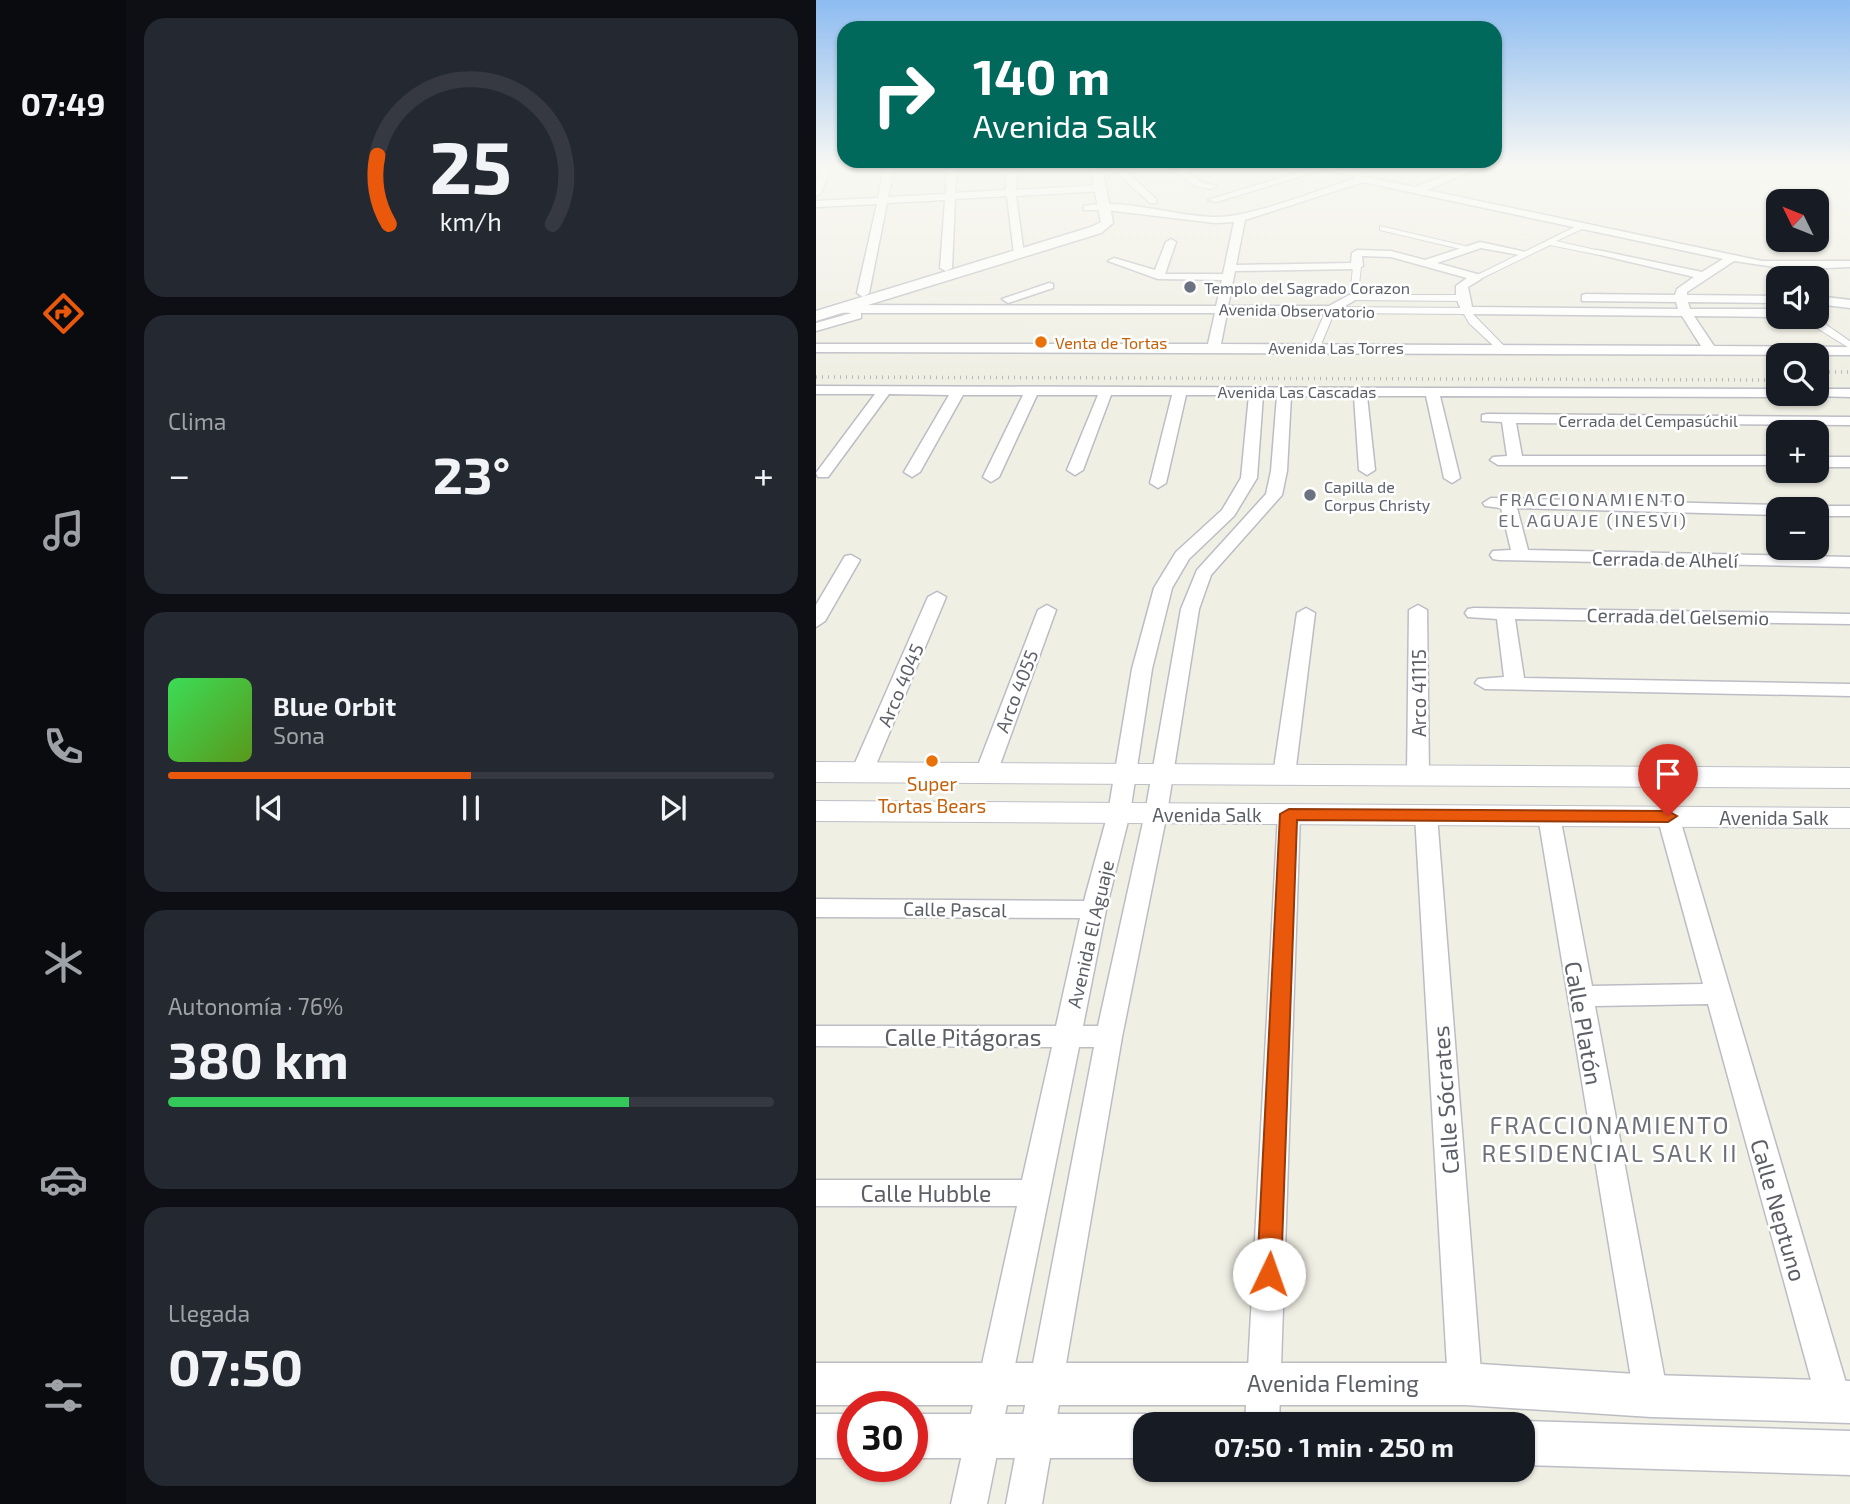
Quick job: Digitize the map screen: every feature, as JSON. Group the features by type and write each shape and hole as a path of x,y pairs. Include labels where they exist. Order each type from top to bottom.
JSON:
{"main road":[{"name":"Avenida Salk","path":"816,772 1850,778"},
{"path":"1697,777 1713,817"},
{"name":"Avenida Salk","path":"816,811 1850,818"}],"street":[{"path":"869,301 877,237"},
{"path":"946,268 947,237"},
{"path":"1017,237 1019,250"},
{"path":"869,301 1052,237"},
{"path":"816,327 946,268 1068,237"},
{"path":"1213,347 1236,237"},
{"path":"1421,237 1465,248"},
{"path":"1501,348 1472,321 1462,298 1462,286 1559,237"},
{"path":"1640,237 1789,266 1850,264"},
{"path":"1549,242 1703,276"},
{"path":"1158,276 1171,243"},
{"path":"1429,262 1480,245 1525,253"},
{"path":"1114,261 1158,276 1229,273 1391,254 1477,277"},
{"path":"1391,254 1392,269 1446,268"},
{"path":"1709,349 1687,313 1680,298 1681,291 1733,257"},
{"path":"1315,347 1331,310 1353,298 1357,260"},
{"path":"1008,299 1049,286"},
{"name":"Avenida Observatorio","path":"869,301 1222,304 1353,298 1517,298"},
{"path":"1578,298 1766,299"},
{"name":"Avenida Observatorio","path":"816,299 840,304"},
{"name":"Avenida Observatorio","path":"816,308 869,301 1008,299 1222,304 1331,310 1766,313"},
{"path":"1829,301 1850,303"},
{"path":"816,316 840,304"},
{"path":"1829,314 1850,314"},
{"path":"1823,329 1850,348"},
{"name":"Avenida Las Torres","path":"819,347 1850,348"},
{"name":"Avenida Las Cascadas","path":"816,390 1766,393"},
{"path":"823,474 884,391"},
{"path":"912,472 958,391"},
{"path":"991,477 1032,391"},
{"path":"1075,470 1106,391"},
{"path":"1158,483 1180,391"},
{"name":"Avenida El Aguaje","path":"969,1504 1094,910 1119,813 1142,669 1163,588 1182,556 1228,513 1249,478 1256,391"},
{"name":"Avenida El Aguaje","path":"1024,1504 1109,1037 1156,813 1189,609 1203,574 1274,495 1279,471 1284,391"},
{"path":"1360,391 1367,470"},
{"path":"1432,391 1452,478"},
{"path":"1829,393 1850,393"},
{"name":"Cerrada del Cempasúchil","path":"1487,418 1850,421"},
{"path":"1508,418 1515,460"},
{"path":"1498,460 1766,461"},
{"path":"1829,462 1850,462"},
{"path":"1521,556 1499,504 1766,510"},
{"path":"1829,511 1850,511"},
{"name":"Cerrada de Alhelí","path":"1500,555 1850,562"},
{"path":"816,621 851,560"},
{"name":"Arco 4045","path":"862,772 937,597"},
{"name":"Arco 4055","path":"986,773 1047,610"},
{"name":"Arco 41115","path":"1418,610 1418,775"},
{"path":"1284,775 1306,613"},
{"name":"Cerrada del Gelsemio","path":"1474,613 1850,619"},
{"path":"1505,614 1515,683"},
{"path":"1485,682 1850,691"},
{"path":"1263,1412 1289,814"},
{"name":"Calle Sócrates","path":"1426,815 1465,1384"},
{"name":"Calle Platón","path":"1549,816 1651,1396"},
{"name":"Calle Neptuno","path":"1668,816 1717,993 1842,1402"},
{"name":"Calle Pascal","path":"816,908 1094,910"},
{"path":"1579,996 1717,993"},
{"name":"Calle Pitágoras","path":"816,1036 1109,1037"},
{"name":"Calle Hubble","path":"816,1193 1035,1193"},
{"name":"Avenida Fleming","path":"816,1384 1465,1384 1651,1396 1842,1402"},
{"path":"816,1436 837,1436"},
{"path":"928,1436 1133,1436"},
{"path":"1535,1443 1850,1453"}],"railway":[{"path":"1829,372 1851,372"},
{"path":"816,377 1766,380"}],"place":[{"name":"Templo del Sagrado Corazon","path":"1190,287"},
{"name":"Venta de Tortas","path":"1041,342"},
{"name":"Capilla de Corpus Christy","path":"1310,495"},
{"name":"Super Tortas Bears","path":"932,761"}],"district":[{"name":"FRACCIONAMIENTO EL AGUAJE (INESVI)","path":"1593,509"},
{"name":"FRACCIONAMIENTO RESIDENCIAL SALK II","path":"1610,1138"}],"route":[{"path":"1269,1274 1289,814 1668,816"}]}
